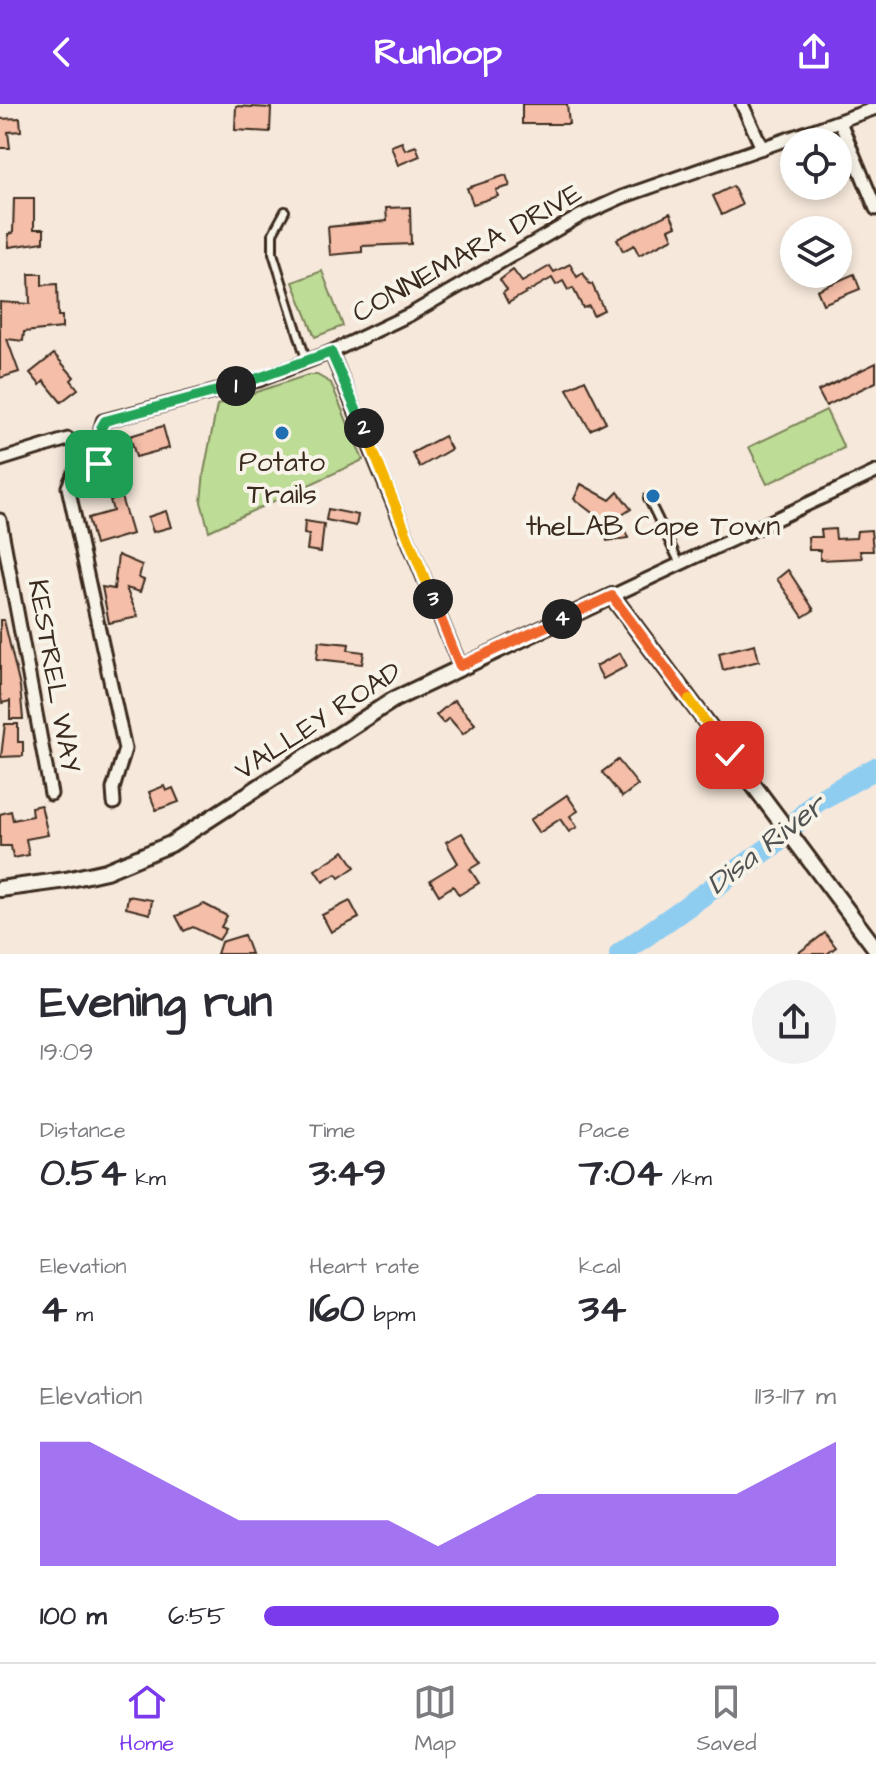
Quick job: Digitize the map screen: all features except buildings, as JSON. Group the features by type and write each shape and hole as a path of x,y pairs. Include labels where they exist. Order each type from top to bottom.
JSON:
{"street":[{"path":"742,104 762,148"},
{"name":"CONNEMARA DRIVE","path":"114,803 113,789 125,749 68,487 75,474 104,461 106,446 101,428 105,421 259,380 307,362 411,314 580,216 634,192 876,108"},
{"path":"840,122 876,209"},
{"path":"331,352 460,666"},
{"path":"0,460 68,439"},
{"name":"VALLEY ROAD","path":"0,889 106,871 171,844 238,803 362,718 460,666 876,472"},
{"name":"KESTREL WAY","path":"0,520 51,794"},
{"path":"612,596 876,949"}],"lane":[{"path":"285,211 273,233 273,253 307,362"},
{"path":"648,498 680,564"}],"green space":[{"path":"322,271 343,326 315,337 293,282"},
{"name":"Potato Trails","path":"308,375 317,375 331,383 363,460 209,531 201,502 217,405"},
{"path":"826,410 844,448 767,484 749,447"}],"waterway":[{"name":"Disa River","path":"620,954 776,843 816,802 876,768"}],"place":[{"name":"Potato Trails","path":"282,433"},
{"name":"theLAB Cape Town","path":"653,496"}],"route":[{"path":"99,464 107,453 101,428 105,421 259,380 331,352 460,666 612,596 730,755"}]}
